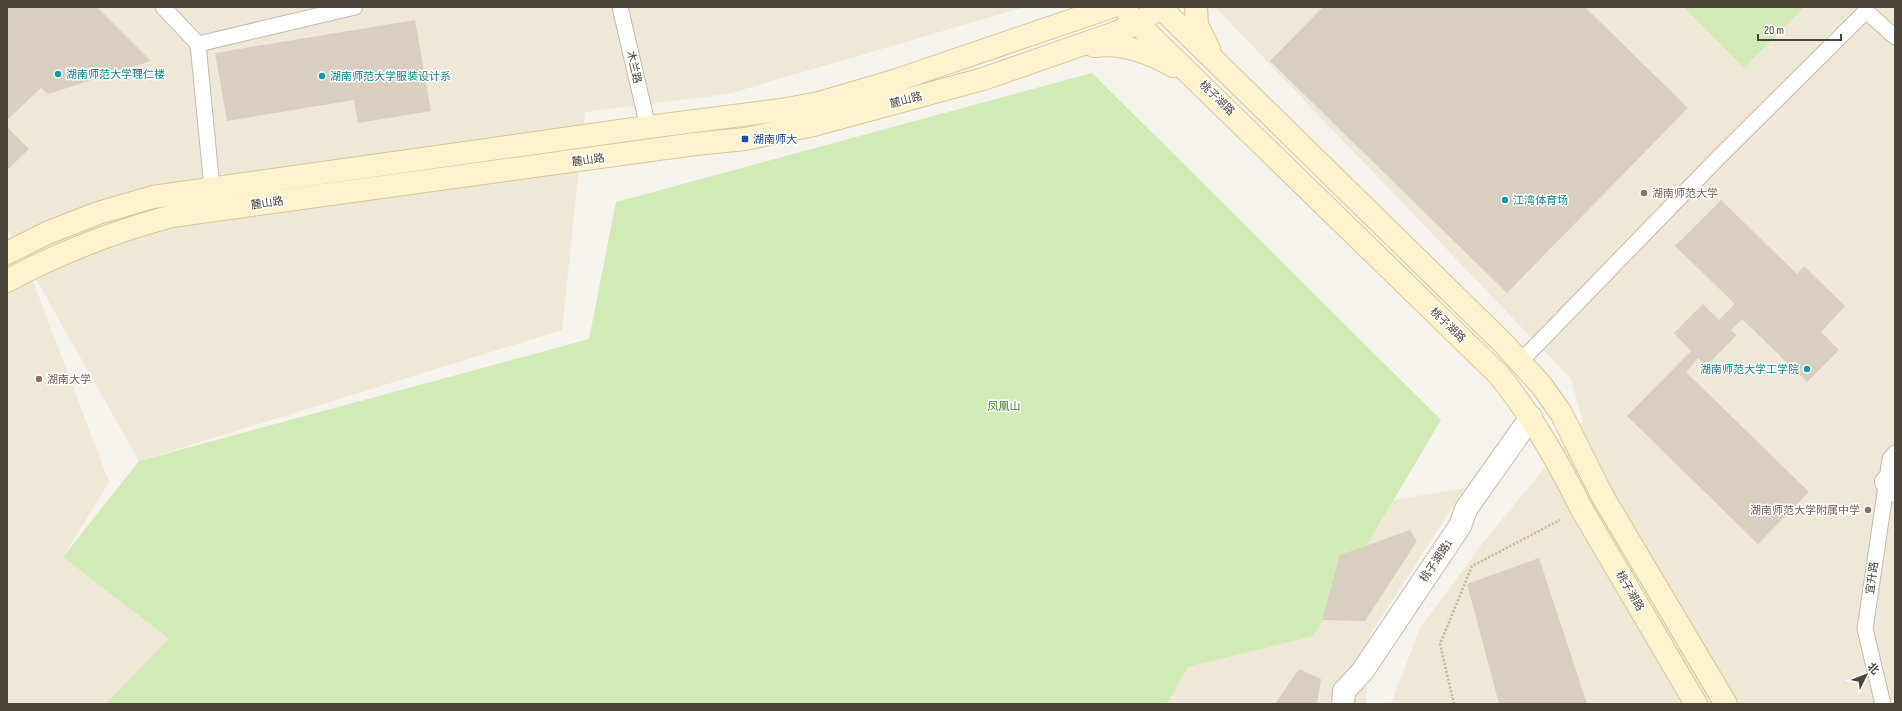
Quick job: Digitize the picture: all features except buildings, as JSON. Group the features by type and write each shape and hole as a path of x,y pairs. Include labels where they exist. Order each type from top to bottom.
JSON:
{"main road":[{"name":"麓山路","path":"7,253 47,233 98,213 153,197 648,127 781,110 819,102 897,80 1111,7"},
{"name":"桃子湖路","path":"1122,7 1499,375 1531,417 1565,476 1581,508 1696,704"},
{"name":"麓山路","path":"7,281 38,264 80,246 126,228 172,216 696,144 745,139 814,125 983,79 1115,33 1138,23 1160,7"},
{"path":"1160,7 1521,361 1542,386 1561,413 1603,497 1726,704"},
{"path":"1196,7 1197,25 1205,43 1217,62"},
{"path":"1065,50 1098,45 1132,48 1153,54 1208,90"}],"street":[{"name":"桃子湖路1","path":"1343,704 1344,690 1362,672 1460,526 1466,509 1531,417"}],"lane":[{"path":"163,7 198,44 212,188"},
{"path":"198,44 355,7"},
{"name":"木兰路","path":"620,7 648,127"},
{"path":"1521,361 1717,159 1866,11 1895,37"},
{"name":"宜升路","path":"1883,704 1865,629 1890,486 1890,458 1895,453"}],"path":[{"path":"1454,704 1440,644 1472,566 1581,508"}],"shaded area":[{"path":"7,7 1025,7 728,94 585,112 562,330 139,461 7,228"},
{"name":"湖南师范大学","path":"1215,7 1895,7 1895,704 1391,704 1420,628 1485,540 1583,422 1571,379"},
{"name":"湖南大学","path":"7,252 31,276 109,482 63,557 169,639 105,704 7,704"},
{"path":"1465,488 1369,636 1366,704 1167,704 1188,667 1313,636 1394,500"}],"green space":[{"path":"1684,7 1804,7 1744,68"},
{"name":"凤凰山","path":"1092,73 1441,420 1313,636 1188,667 1167,704 105,704 169,639 63,557 139,461 589,339 616,202"}],"place":[{"name":"湖南师范大学理仁楼","path":"58,74"},
{"name":"湖南师范大学服装设计系","path":"322,76"},
{"name":"湖南师大","path":"745,139"},
{"name":"湖南师范大学","path":"1644,193"},
{"name":"江湾体育场","path":"1505,200"},
{"name":"湖南师范大学工学院","path":"1807,369"},
{"name":"湖南大学","path":"39,379"},
{"name":"湖南师范大学附属中学","path":"1868,510"}]}
